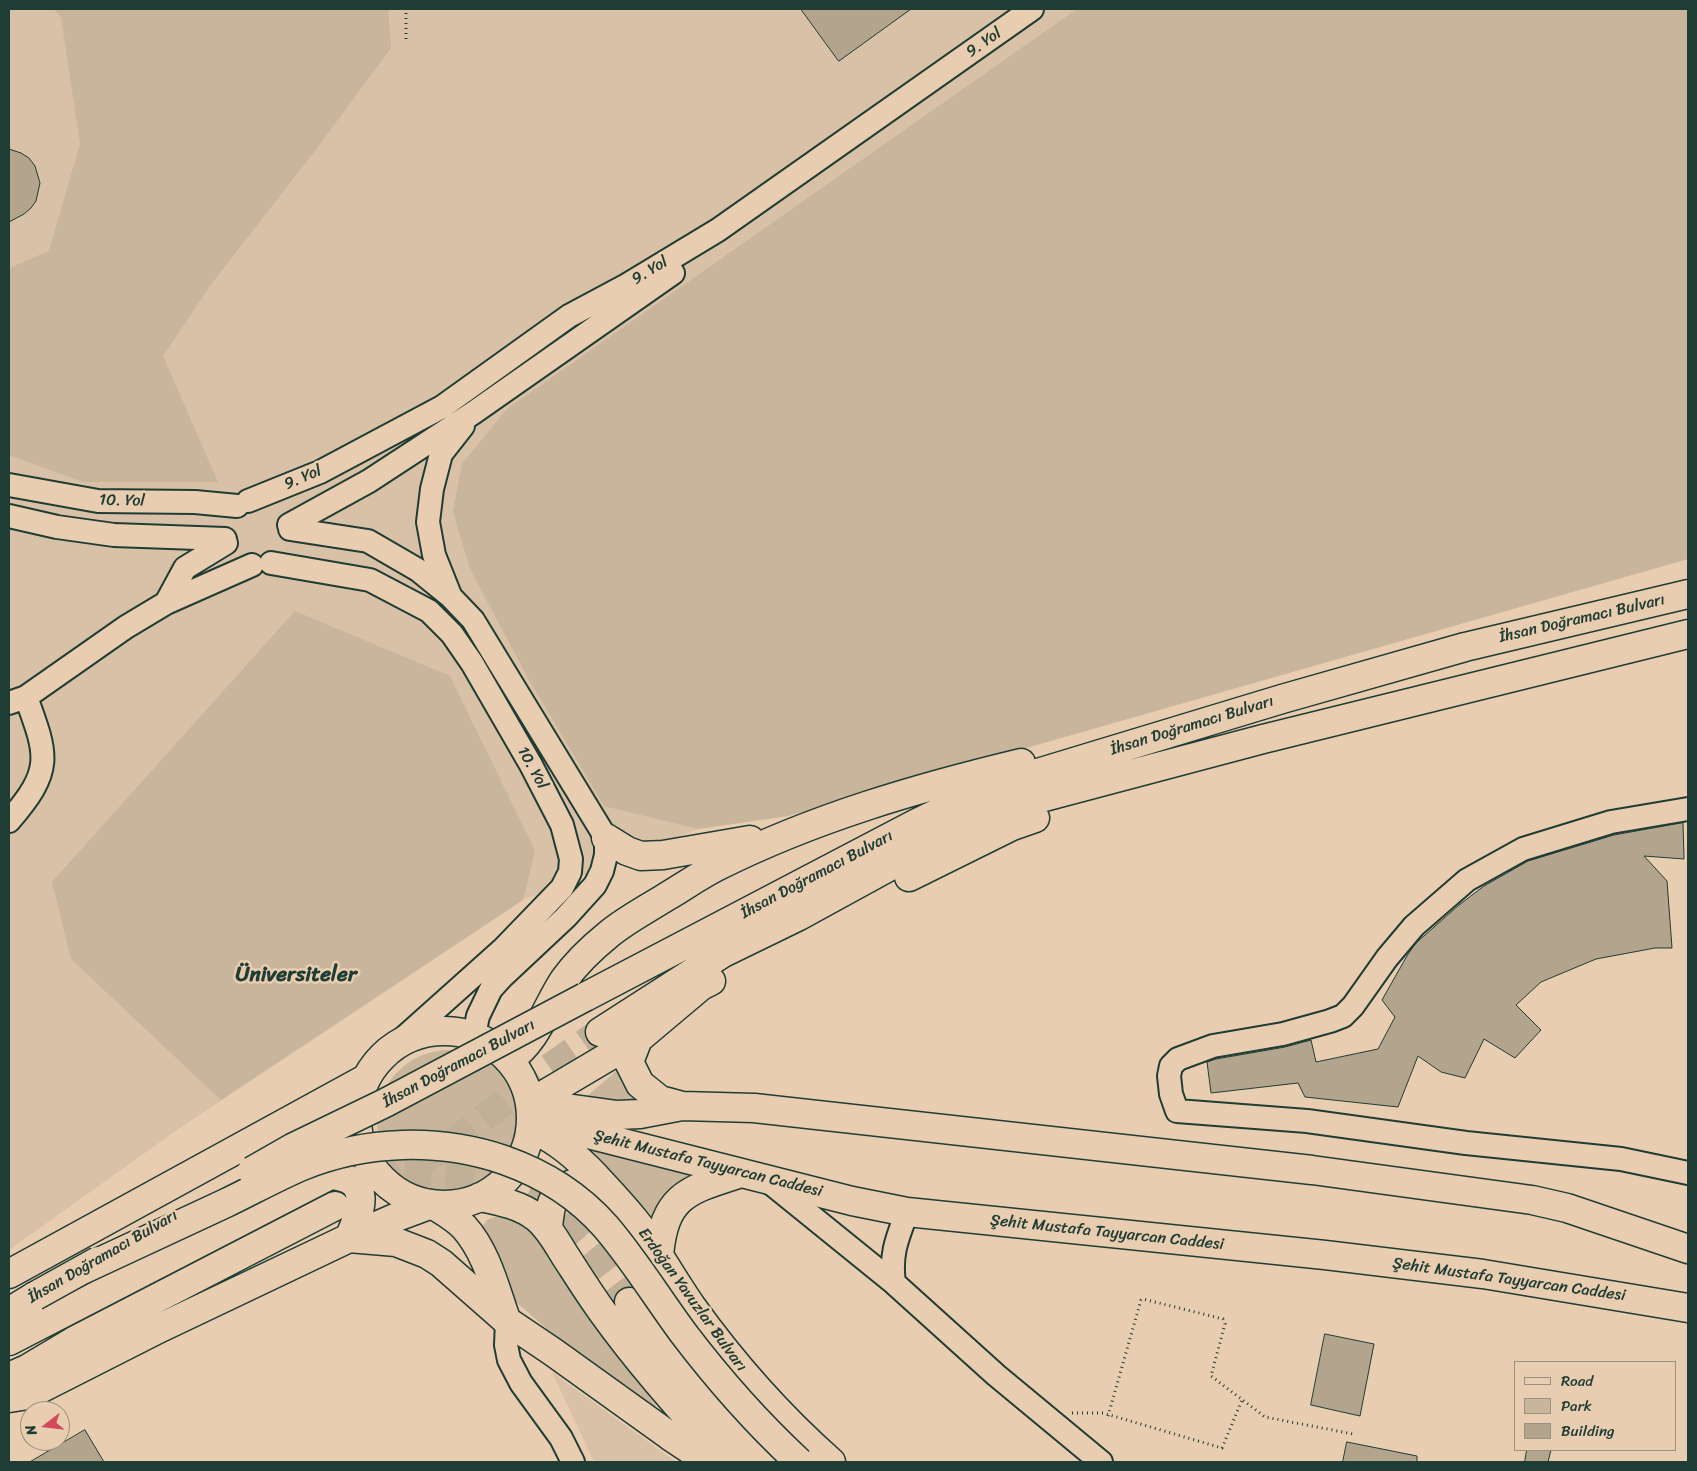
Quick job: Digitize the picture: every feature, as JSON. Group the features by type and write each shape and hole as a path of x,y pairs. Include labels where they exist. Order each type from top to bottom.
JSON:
{"main road":[{"name":"İhsan Doğramacı Bulvarı","path":"9,1312 294,1147 385,1103 960,802 1018,779 1282,699 1465,647 1688,594"},
{"name":"İhsan Doğramacı Bulvarı","path":"600,1032 723,953 799,916 968,824 1032,800 1263,739 1688,634"},
{"path":"509,1060 521,1052 530,1041 564,980 609,933 716,866 790,833 877,802 956,778 1282,699"},
{"path":"530,1116 638,1039 701,986 968,847 1012,826 1263,739"},
{"path":"606,838 627,852 641,856 663,855 790,833"},
{"path":"435,1031 454,1031 474,1036 499,1050 509,1060 522,1080 530,1116 524,1153 512,1173 497,1188 480,1197 457,1204 432,1204 401,1194 387,1184 376,1172 367,1158 361,1143 358,1127 358,1103 365,1079 379,1059 398,1044 415,1035 435,1031"},
{"path":"638,1039 630,1062 640,1084 660,1100 682,1106"},
{"path":"9,1274 365,1079"},
{"name":"Şehit Mustafa Tayyarcan Caddesi","path":"530,1116 640,1114 682,1106 764,1109 1312,1170 1532,1200 1567,1208 1688,1250"},
{"name":"Şehit Mustafa Tayyarcan Caddesi","path":"530,1116 576,1131 907,1212 1474,1272 1688,1308"},
{"name":"Erdoğan Yavuzlar Bulvarı","path":"530,1116 550,1137 565,1148 597,1178 632,1218 693,1308 750,1381 794,1428 831,1462"},
{"name":"İhsan Doğramacı Bulvarı","path":"9,1341 330,1176 350,1148 358,1127"},
{"path":"82,1270 287,1173 333,1156 356,1150 410,1144 451,1147 488,1155 543,1176 575,1196 596,1216 726,1387 799,1462"},
{"path":"330,1176 344,1176 352,1181 362,1196 361,1207 349,1238"},
{"path":"659,1256 662,1228 667,1216 685,1195 698,1188 754,1176"},
{"path":"548,1229 551,1205 559,1190 568,1185 597,1178"},
{"path":"480,1197 502,1201 523,1209 548,1229 586,1290 628,1347 654,1379 729,1462"},
{"path":"9,1398 28,1395 160,1328 349,1238 432,1204"},
{"path":"432,1204 451,1215 464,1227 479,1250 507,1321"},
{"path":"9,1377 27,1369 74,1341 335,1206"},
{"path":"349,1238 396,1242 427,1254 441,1263 507,1321 709,1462"},
{"path":"629,1302 707,1401 763,1462"}],"street":[{"name":"9. Yol","path":"243,503 320,472 442,407 569,316 627,285 718,230 1032,9"},
{"name":"9. Yol","path":"290,527 369,481 473,413 1048,9"},
{"name":"9. Yol","path":"450,596 434,555 428,522 432,489 442,454 473,413"},
{"name":"10. Yol","path":"9,486 98,502 243,503 259,499 278,507 285,515 290,527 368,541 418,570 450,596 473,620 606,838"},
{"path":"166,603 185,568 226,541 224,530 227,521 243,503"},
{"name":"10. Yol","path":"9,516 57,527 114,535 226,541 236,558 262,564 370,580 429,611 452,634 472,663 531,765 562,825 571,859 570,872 562,888 502,949 398,1044"},
{"path":"9,821 32,792 40,776 43,757 41,739 18,700 126,627 166,603 279,557 286,549 290,539 290,527"},
{"path":"531,765 551,749"},
{"path":"562,825 587,806"},
{"path":"1688,809 1611,822 1524,849 1467,880 1414,926 1387,958 1353,1006 1343,1016 1283,1034 1213,1046 1178,1059 1171,1066 1169,1076 1171,1094 1176,1111 1307,1121 1466,1143 1621,1159 1688,1173"},
{"path":"474,1036 478,1016 491,989 566,917 595,885 602,871 606,855 606,838"},
{"path":"754,1176 894,1283 996,1375 1101,1462"},
{"path":"894,1283 892,1266 895,1246 907,1212"},
{"path":"507,1321 506,1345 509,1360 522,1383 561,1438 573,1462"}],"path":[{"path":"406,9 406,39"},
{"path":"1108,1416 1141,1300 1143,1299 1223,1319 1224,1324 1211,1376 1265,1417 1353,1434"},
{"path":"1042,1413 1103,1414 1222,1448 1242,1400"}],"shaded area":[{"path":"9,9 1688,9 1688,559 788,816 698,829 523,900 177,1130 9,1250"},
{"path":"552,1372 676,1462 594,1462"}],"green space":[{"path":"54,9 388,9 391,48 314,152 212,283 163,356 218,482 83,482 9,455 9,268 49,251 80,144 61,17"},
{"path":"1077,9 1688,9 1688,559 788,816 698,829 604,806 528,678 470,569 453,512 462,464 507,409"},
{"path":"295,611 450,676 535,851 523,900 221,1100 71,959 52,882"},
{"path":"449,1050 477,1055 500,1071 516,1094 521,1122 516,1150 500,1173 477,1189 449,1194 421,1189 398,1173 382,1150 377,1122 382,1094 398,1071 421,1055"},
{"path":"622,1066 650,1106 578,1104"},
{"path":"581,1145 699,1174 654,1218 616,1177"},
{"path":"495,1217 512,1219 525,1226 541,1240 583,1311 656,1405 652,1409 548,1330 507,1293 492,1248 482,1227 487,1220"}],"building":[{"path":"801,9 911,9 839,61"},
{"path":"9,149 29,158 35,166 40,183 36,201 31,208 9,222"},
{"path":"1683,823 1684,859 1644,856 1667,881 1672,948 1655,948 1596,959 1541,982 1516,1005 1541,1030 1515,1058 1484,1039 1465,1078 1441,1072 1418,1056 1398,1107 1305,1097 1298,1083 1211,1093 1207,1062 1216,1059 1285,1047 1311,1040 1316,1062 1378,1049 1395,1017 1382,1000 1408,954 1416,943 1484,886 1528,861 1614,835"},
{"path":"1325,1334 1374,1344 1360,1416 1311,1405"},
{"path":"85,1430 104,1462 30,1462 49,1451 70,1451 70,1439"},
{"path":"1347,1442 1417,1456 1417,1462 1343,1462"},
{"path":"1527,1451 1551,1451 1548,1462 1525,1462"}],"tunnel":[{"path":"339,1204 404,1171 456,1140 537,1076 600,1032"},
{"path":"404,1171 471,1177 506,1187 528,1198 566,1226 598,1261 629,1302"}],"district":[{"name":"Üniversiteler","path":"296,976"}]}
